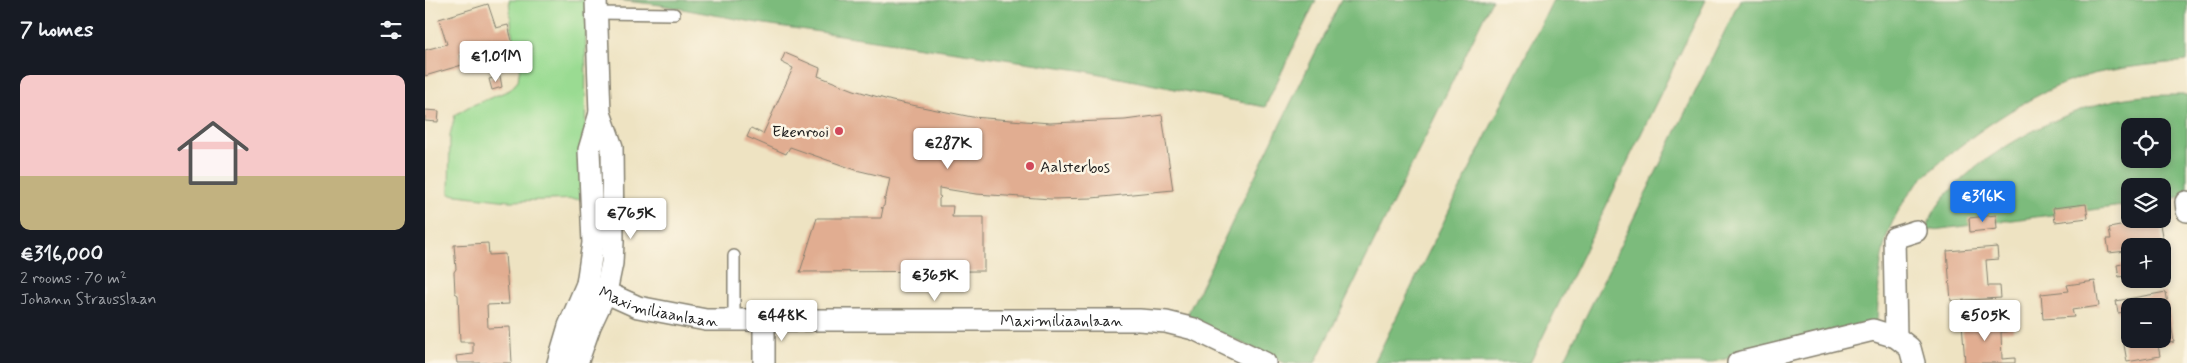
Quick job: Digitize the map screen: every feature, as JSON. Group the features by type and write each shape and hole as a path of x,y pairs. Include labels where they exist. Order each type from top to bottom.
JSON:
{"street":[{"path":"558,363 569,326 612,263 612,148 600,113 596,6"},
{"path":"1896,337 1893,238 1916,231"},
{"path":"577,363 596,288"},
{"name":"Maximiliaanlaan","path":"596,288 638,307 706,320 1139,320 1166,322 1193,329 1265,363"},
{"path":"764,321 764,363"},
{"path":"1738,363 1873,330 1896,337 1910,348 1914,363"}],"lane":[{"path":"596,6 674,14"},
{"path":"734,256 734,321"}],"green space":[{"path":"509,0 586,0 585,199 509,201 449,194 450,135 455,115 468,107 510,90 518,81 520,66 513,41"},
{"path":"618,0 1316,0 1265,107 1080,70 758,23 661,5"},
{"path":"1341,0 1492,0 1315,363 1285,363 1186,317"},
{"path":"1553,0 1706,0 1530,363 1374,363"},
{"path":"1740,0 2187,0 2187,61 2108,71 2082,77 2061,85 2020,105 1999,118 1942,161 1912,191 1893,221 1888,233 1880,270 1877,321 1709,363 1563,363"},
{"path":"2157,95 2187,95 2187,196 2171,199 2171,178 2121,178 2121,206 1925,231 1937,207 1951,190 1990,157 2014,142 2038,128 2086,108 2117,100"}],"building":[{"path":"488,4 496,28 508,25 514,49 495,55 489,43 460,52 462,65 425,76 425,50 447,44 439,19"},
{"path":"785,53 820,68 818,76 854,90 892,101 972,117 1050,123 1125,120 1162,115 1173,190 1092,198 1051,199 976,194 939,188 939,196 941,197 939,199 939,206 953,206 952,217 984,217 984,271 800,272 817,218 881,218 883,208 881,208 884,206 885,199 883,199 886,197 890,178 856,170 790,147 786,154 747,137 751,128 763,134 793,68 781,62"},
{"path":"500,76 502,87 492,90 489,79"},
{"path":"425,110 439,111 438,122 425,121"},
{"path":"2086,204 2088,218 2055,222 2053,208"},
{"path":"1996,215 1997,229 1970,232 1969,218"},
{"path":"2121,226 2121,228 2161,228 2162,238 2121,238 2121,252 2109,253 2107,239 2111,239 2109,228"},
{"path":"488,243 489,255 505,254 509,304 487,305 488,328 510,327 512,363 457,363 456,356 473,354 473,342 460,342 458,295 455,293 454,245"},
{"path":"1997,247 1998,259 1986,260 1988,286 2000,286 2001,298 1951,301 1947,251"},
{"path":"2121,264 2121,277 2119,277 2117,265"},
{"path":"2095,281 2099,306 2072,310 2074,317 2043,319 2041,294 2069,291 2067,285"},
{"path":"2166,292 2167,298 2133,298"},
{"path":"2121,300 2121,312 2118,313 2116,301"},
{"path":"2012,320 2013,331 2001,332 2002,359 2015,358 2015,363 1965,363 1962,323"},
{"path":"2171,323 2174,342 2171,343"},
{"path":"2125,348 2159,348 2160,356 2127,362"}],"place":[{"name":"Ekenrooi","path":"839,131"},
{"name":"Aalsterbos","path":"1030,166"}]}
